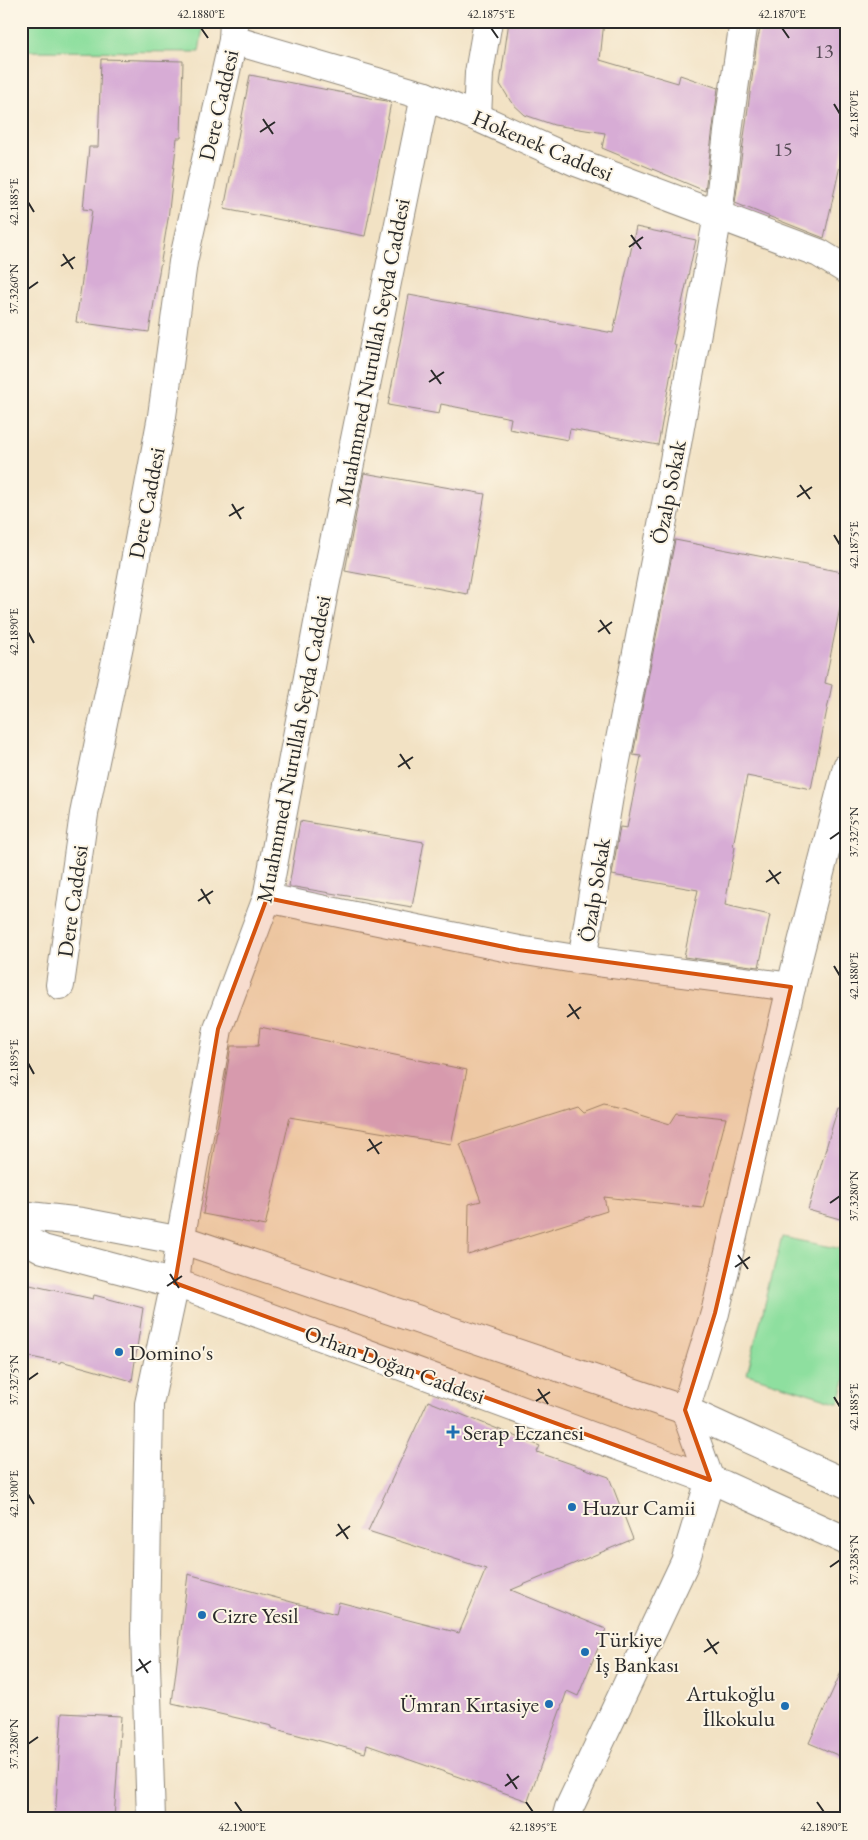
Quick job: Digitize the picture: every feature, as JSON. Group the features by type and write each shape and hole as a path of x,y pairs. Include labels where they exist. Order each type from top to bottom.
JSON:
{"street":[{"path":"477,117 479,73 488,21"},
{"name":"Özalp Sokak","path":"582,960 609,796 668,494 718,215 744,21"},
{"name":"Hokenek Caddesi","path":"234,30 425,96 477,117 576,162 819,253 847,270"},
{"name":"Dere Caddesi","path":"60,985 84,814 123,626 162,416 183,262 234,30"},
{"name":"Muahmmed Nurullah Seyda Caddesi","path":"151,1819 145,1634 149,1404 175,1283 180,1241 218,1029 267,898 324,591 425,96"},
{"path":"566,1819 569,1808 685,1562 710,1480 686,1410 715,1314 791,988 847,766"},
{"path":"267,898 518,950 791,988"},
{"path":"21,1215 82,1222 192,1243 686,1410 847,1484"},
{"name":"Orhan Doğan Caddesi","path":"21,1237 43,1249 175,1283 710,1480 847,1541"}],"highlighted area":[{"path":"267,898 519,950 791,987 715,1313 685,1410 710,1480 175,1283 218,1029"}],"green space":[{"path":"21,21 204,21 199,52 21,51"},
{"path":"782,1237 847,1250 847,1373 839,1403 747,1374"}],"building":[{"path":"509,21 604,21 600,60 678,83 680,75 718,88 705,191 602,148 605,133 554,125 525,115 511,102 500,84"},
{"path":"762,21 847,21 847,120 840,166 824,238 735,203 757,42"},
{"path":"101,59 183,61 181,138 177,138 168,219 149,332 76,322 92,210 83,209 89,147 98,147"},
{"path":"250,75 391,102 365,236 224,209"},
{"path":"636,227 696,240 673,344 676,345 658,445 570,429 568,440 509,429 511,418 441,404 439,414 388,405 409,295 613,333"},
{"path":"364,473 485,494 467,594 345,571"},
{"path":"675,540 847,573 825,683 832,685 811,789 747,776 733,846 735,847 725,905 770,915 759,967 684,957 698,890 612,875 620,827 627,828 641,756 633,755"},
{"path":"300,821 424,842 412,907 289,886"},
{"path":"260,1027 467,1070 451,1144 290,1117 265,1226 203,1214 231,1046 258,1046"},
{"path":"604,1105 670,1124 677,1113 726,1118 703,1208 604,1197 607,1211 468,1255 469,1204 481,1201 460,1144 577,1107 583,1113"},
{"path":"838,1107 847,1108 847,1221 808,1210"},
{"path":"21,1283 93,1299 94,1295 143,1308 132,1381 61,1361 60,1363 21,1355"},
{"path":"428,1401 540,1446 537,1452 609,1477 633,1539 511,1590 606,1629 578,1696 567,1691 528,1801 367,1745 365,1753 272,1728 272,1726 172,1703 188,1574 336,1614 339,1602 459,1633 486,1569 368,1531"},
{"path":"847,1659 847,1759 809,1743"},
{"path":"62,1713 121,1716 114,1819 55,1819"}],"place":[{"name":"Domino's","path":"119,1352"},
{"name":"Serap Eczanesi","path":"453,1432"},
{"name":"Huzur Camii","path":"572,1507"},
{"name":"Cizre Yesil","path":"202,1615"},
{"name":"Türkiye İş Bankası","path":"585,1652"},
{"name":"Ümran Kırtasiye","path":"549,1704"},
{"name":"Artukoğlu İlkokulu","path":"785,1706"}]}
